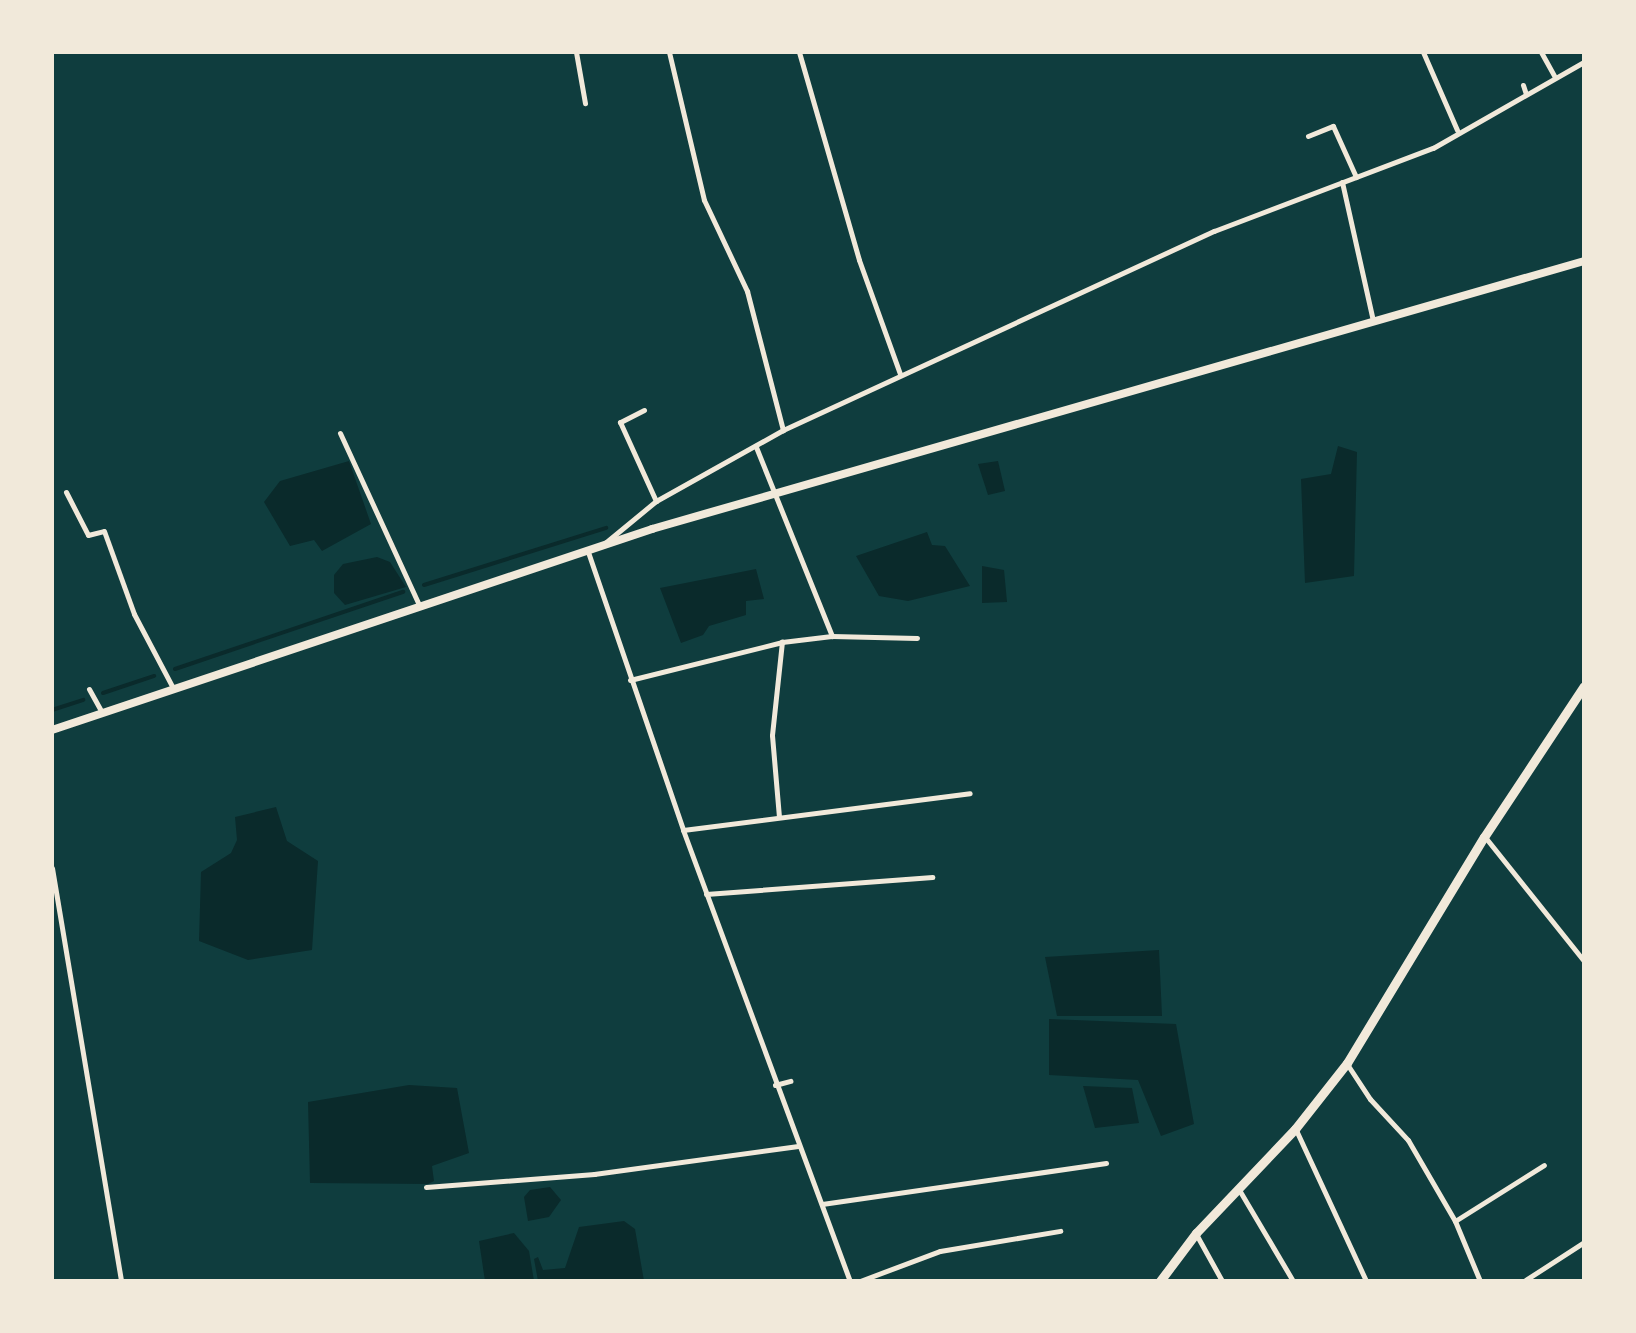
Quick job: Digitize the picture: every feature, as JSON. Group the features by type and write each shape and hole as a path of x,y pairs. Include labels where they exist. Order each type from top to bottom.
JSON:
{"main road":[{"path":"52,730 172,686 587,549 1584,261"},
{"path":"1160,1281 1196,1233 1295,1129 1347,1063 1484,837 1584,686"}],"street":[{"path":"576,52 585,103"},
{"path":"669,52 704,200 747,291 783,430"},
{"path":"799,52 859,260 900,374"},
{"path":"1423,52 1457,130"},
{"path":"1541,52 1555,77"},
{"path":"605,544 656,501 783,430 1200,237 1433,148 1457,130 1584,62"},
{"path":"1523,85 1526,94"},
{"path":"1308,136 1333,126 1356,177"},
{"path":"1342,182 1373,321"},
{"path":"644,410 620,422 656,501"},
{"path":"340,433 419,605"},
{"path":"756,447 774,495 805,560 832,636"},
{"path":"66,492 88,535 104,531 134,614 172,686"},
{"path":"587,549 683,830 850,1281"},
{"path":"630,680 782,642 832,636 917,638"},
{"path":"779,817 772,735 782,642"},
{"path":"89,689 102,712"},
{"path":"683,830 779,817 921,804 970,793"},
{"path":"1484,837 1584,961"},
{"path":"52,868 121,1281"},
{"path":"706,894 932,877"},
{"path":"1347,1063 1370,1099 1408,1140 1455,1221 1480,1281"},
{"path":"775,1085 790,1081"},
{"path":"1295,1129 1366,1281"},
{"path":"426,1187 594,1174 798,1146"},
{"path":"822,1204 1106,1163"},
{"path":"1455,1221 1544,1165"},
{"path":"1237,1187 1293,1281"},
{"path":"860,1281 940,1251 1060,1231"},
{"path":"1196,1233 1222,1281"},
{"path":"1524,1281 1584,1242"}],"water":[{"path":"1338,446 1357,452 1354,576 1305,583 1301,479 1331,474"},
{"path":"349,461 371,524 322,551 314,540 290,546 264,502 280,481"},
{"path":"998,461 1005,491 988,495 978,464"},
{"path":"927,532 932,545 945,546 970,586 908,601 879,596 856,556"},
{"path":"377,557 390,562 406,587 345,605 334,593 334,575 343,564"},
{"path":"982,566 1004,570 1007,602 982,603"},
{"path":"756,569 764,599 746,601 746,615 709,626 703,635 681,643 660,588"},
{"path":"276,807 287,841 318,861 312,950 248,960 199,941 201,872 231,853 237,840 235,817"},
{"path":"1159,950 1162,1016 1057,1016 1045,957"},
{"path":"1049,1019 1176,1024 1194,1124 1161,1136 1138,1080 1049,1075"},
{"path":"409,1085 457,1088 469,1153 432,1166 434,1181 428,1184 310,1183 308,1102"},
{"path":"1083,1086 1132,1088 1139,1123 1095,1128"},
{"path":"550,1187 561,1200 549,1217 528,1221 524,1197 530,1190"},
{"path":"624,1221 635,1229 644,1281 538,1281 534,1259 538,1257 543,1270 565,1268 579,1227"},
{"path":"514,1233 529,1251 534,1281 485,1281 479,1241"}],"waterway":[{"path":"424,585 606,528"},
{"path":"175,669 403,592"},
{"path":"103,693 154,676"},
{"path":"52,710 83,700"}]}
